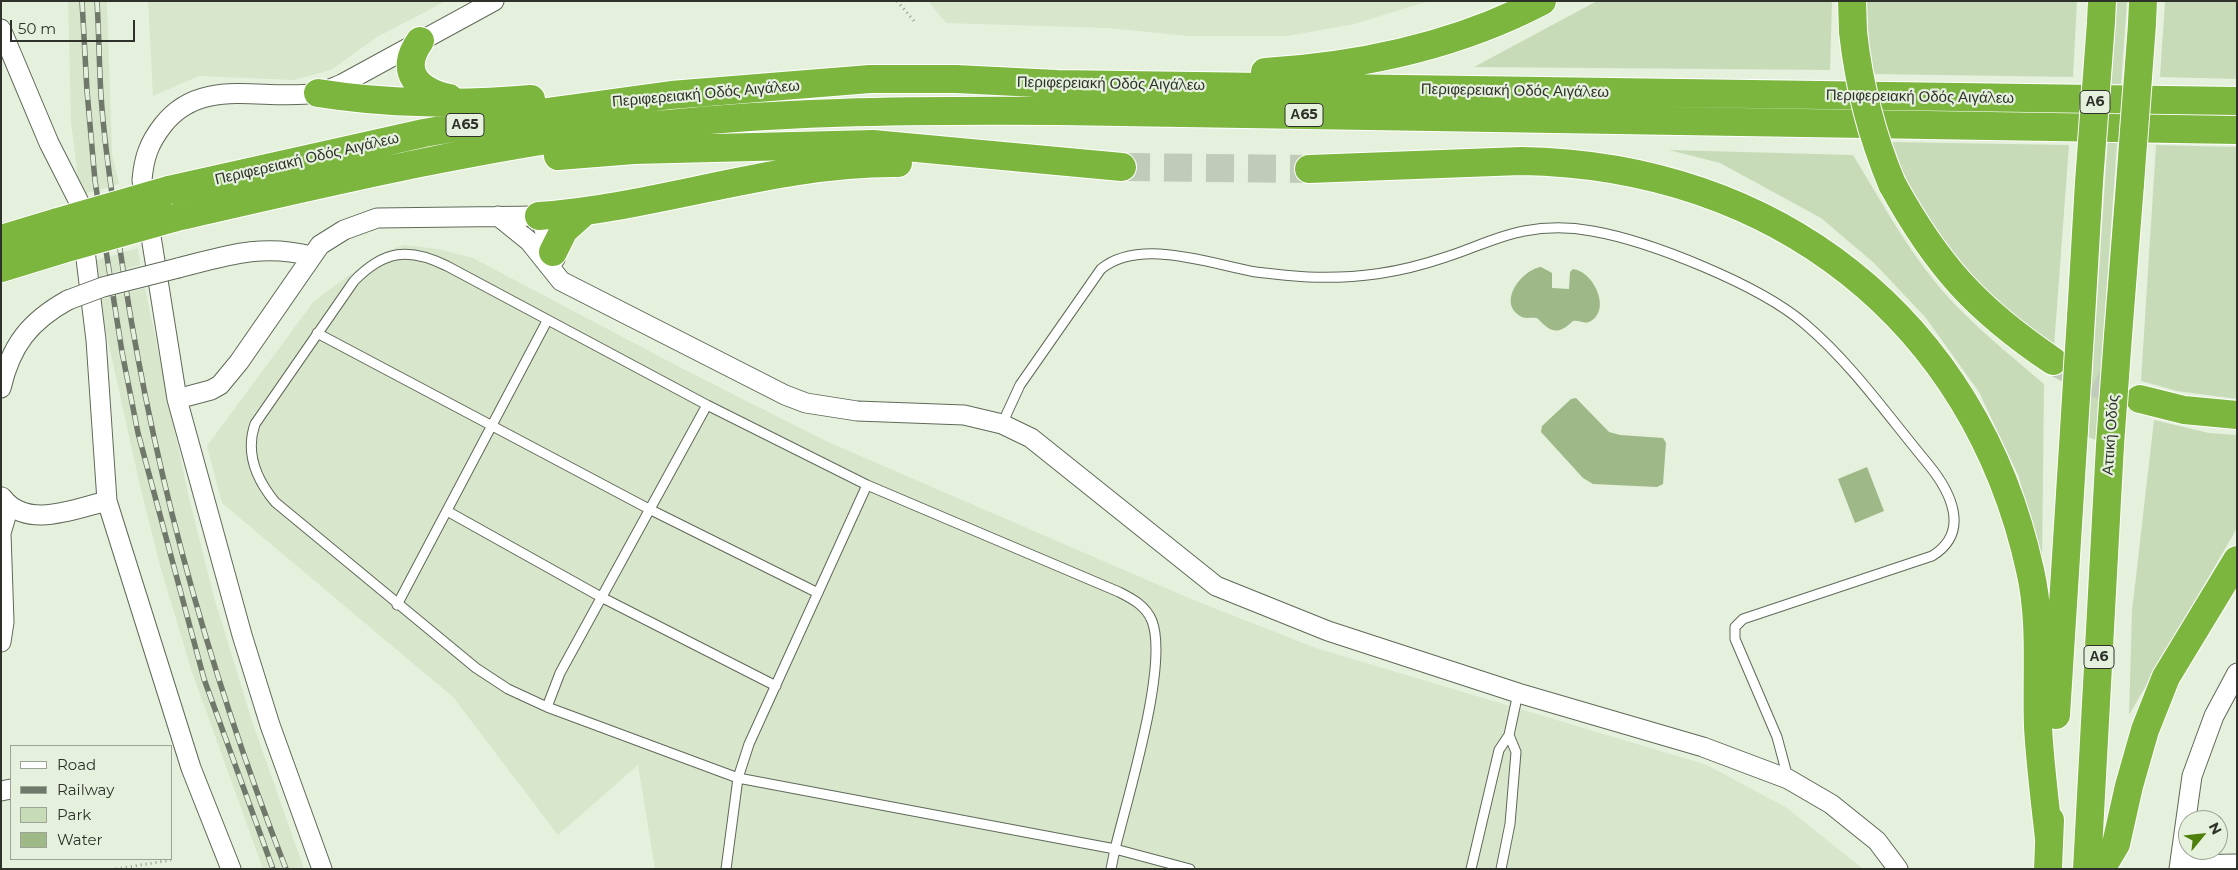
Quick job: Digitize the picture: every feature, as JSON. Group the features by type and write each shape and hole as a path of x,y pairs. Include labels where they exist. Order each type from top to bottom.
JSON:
{"highway":[{"path":"1057,84 1146,74 1239,73 1334,65 1437,42 1500,20 1542,1"},
{"path":"1852,1 1853,32 1862,94 1872,132 1892,184 1916,227 1950,274 1976,302 2013,334 2053,361"},
{"name":"Α6","path":"2048,869 2081,317 2102,12"},
{"name":"Αττική Οδός","path":"2087,869 2110,446 2142,12"},
{"path":"420,41 412,52 410,64 413,76 420,86 430,92 463,101"},
{"name":"Περιφερειακή Οδός Αιγάλεω","path":"1,239 169,190 424,133 532,114 671,95 870,79 956,79 1057,84 2237,101"},
{"path":"318,93 344,97 463,101 542,99 710,80 734,81 766,88"},
{"name":"Περιφερειακή Οδός Αιγάλεω","path":"1,268 173,218 375,172 537,141 622,129 766,116 859,112 1058,111 2237,130"},
{"path":"375,172 447,172 548,157 634,150 873,144 1122,167"},
{"path":"1309,169 1552,161 1623,170 1679,183 1771,220 1856,276 1915,334 1942,366 1968,407 1986,442 2002,476 2018,522 2031,572 2037,617 2039,665 2038,726 2049,839"},
{"path":"540,216 583,212 790,171 831,166 870,163 1072,163"},
{"path":"553,252 564,230 583,212"},
{"path":"2140,399 2184,410 2237,415"},
{"path":"2101,869 2116,844 2129,786 2145,730 2166,677 2207,606 2237,560"},
{"path":"2207,606 2237,580"}],"street":[{"path":"322,869 270,726 242,635 178,399 142,180 144,161 148,145 168,118 195,100 227,93 318,93 342,84 494,1"},
{"path":"1,30 49,143 79,202 96,340 107,501 191,768 231,869"},
{"path":"498,216 529,241 562,280 763,385 806,403 857,411 964,415 1002,424 1031,438 1216,586 1328,631 1518,693 1703,747 1788,778 1830,804 1877,841 1898,869"},
{"path":"178,399 211,390 228,376 320,245 344,230 377,218 540,216 562,280"},
{"path":"1,388 11,357 21,339 34,323 68,300 103,287 232,254 266,249 292,251 311,256"},
{"path":"5,501 20,513 32,516 107,501"},
{"path":"1,642 4,622 1,533 5,501"},
{"path":"2237,673 2214,716 2192,776 2180,867 2237,864"}],"lane":[{"path":"1002,424 1020,385 1101,269 1111,260 1127,255 1177,256 1256,272 1310,277 1380,275 1449,257 1503,236 1528,230 1560,228 1592,230 1653,248 1707,269 1757,293 1802,321 1836,352 1937,475 1953,507 1954,524 1951,538 1944,549 1932,556 1743,619 1735,627 1735,638 1777,737 1788,778"},
{"path":"1111,869 1115,849 1146,724 1156,668 1157,642 1152,621 1141,604 1119,592 867,485 707,405 447,266 414,253 382,258 366,268 354,281 255,424 250,438 253,463 261,484 275,502 476,668 508,689 547,707 738,778 1115,849 1190,869"},
{"path":"398,605 547,321"},
{"path":"317,333 649,509 818,593"},
{"path":"547,707 560,673 707,405"},
{"path":"726,869 738,778 749,744 867,485"},
{"path":"447,511 601,597 776,686"},
{"path":"1471,869 1499,750 1510,735 1518,693"},
{"path":"1501,869 1510,824 1516,752 1510,735"}],"path":[{"path":"897,1 915,22"},
{"path":"116,869 171,860"}],"shaded area":[{"path":"68,1 107,1 112,154 119,184 80,195 71,121"},
{"path":"148,1 446,1 377,37 331,70 294,80 199,76 153,96"},
{"path":"928,1 1429,1 1354,24 1287,36 1188,36 1108,28 946,23"},
{"path":"404,245 438,249 473,258 685,370 828,442 1191,599 1316,648 1707,765 1787,808 1863,869 655,869 638,765 558,835 453,697 222,503 207,446 314,301 377,255"},
{"path":"138,248 140,265 94,278 91,262"},
{"path":"145,288 186,485 214,597 252,721 304,869 263,869 192,672 161,569 141,490 99,300"}],"green space":[{"path":"1597,1 1832,1 1830,70 1474,67"},
{"path":"1866,1 2077,1 2073,77 1871,74"},
{"path":"2117,1 2127,1 2096,440 2088,437"},
{"path":"2165,1 2237,1 2237,79 2160,77"},
{"path":"1889,142 2069,145 2054,347 1997,303 1963,267 1921,208 1909,187"},
{"path":"2156,145 2237,147 2237,399 2177,391 2141,381"},
{"path":"1669,150 1853,155 1903,236 1936,283 1974,323 2044,384 2042,567 2019,477 1979,392 1926,318 1874,263 1821,218 1720,163"},
{"path":"2154,420 2209,433 2237,435 2237,528 2129,715 2132,611"}],"water":[{"path":"1541,267 1552,273 1552,288 1569,289 1570,272 1573,269 1588,277 1594,284 1600,302 1596,317 1589,322 1573,321 1563,329 1554,330 1537,318 1524,318 1515,311 1511,304 1514,288 1526,274 1533,269"},
{"path":"1576,398 1609,432 1620,435 1663,438 1666,443 1663,484 1657,487 1593,484 1583,478 1541,432 1542,426 1571,399"},
{"path":"1867,467 1884,511 1855,523 1838,479"}],"tunnel":[{"path":"1122,167 1309,169"},
{"path":"2057,363 2110,390 2136,398"}],"railway":[{"path":"82,1 95,181 122,352 138,433 204,679 273,869"},
{"path":"97,1 101,95 106,150 132,322 164,482 206,639 257,793 286,869"}]}
